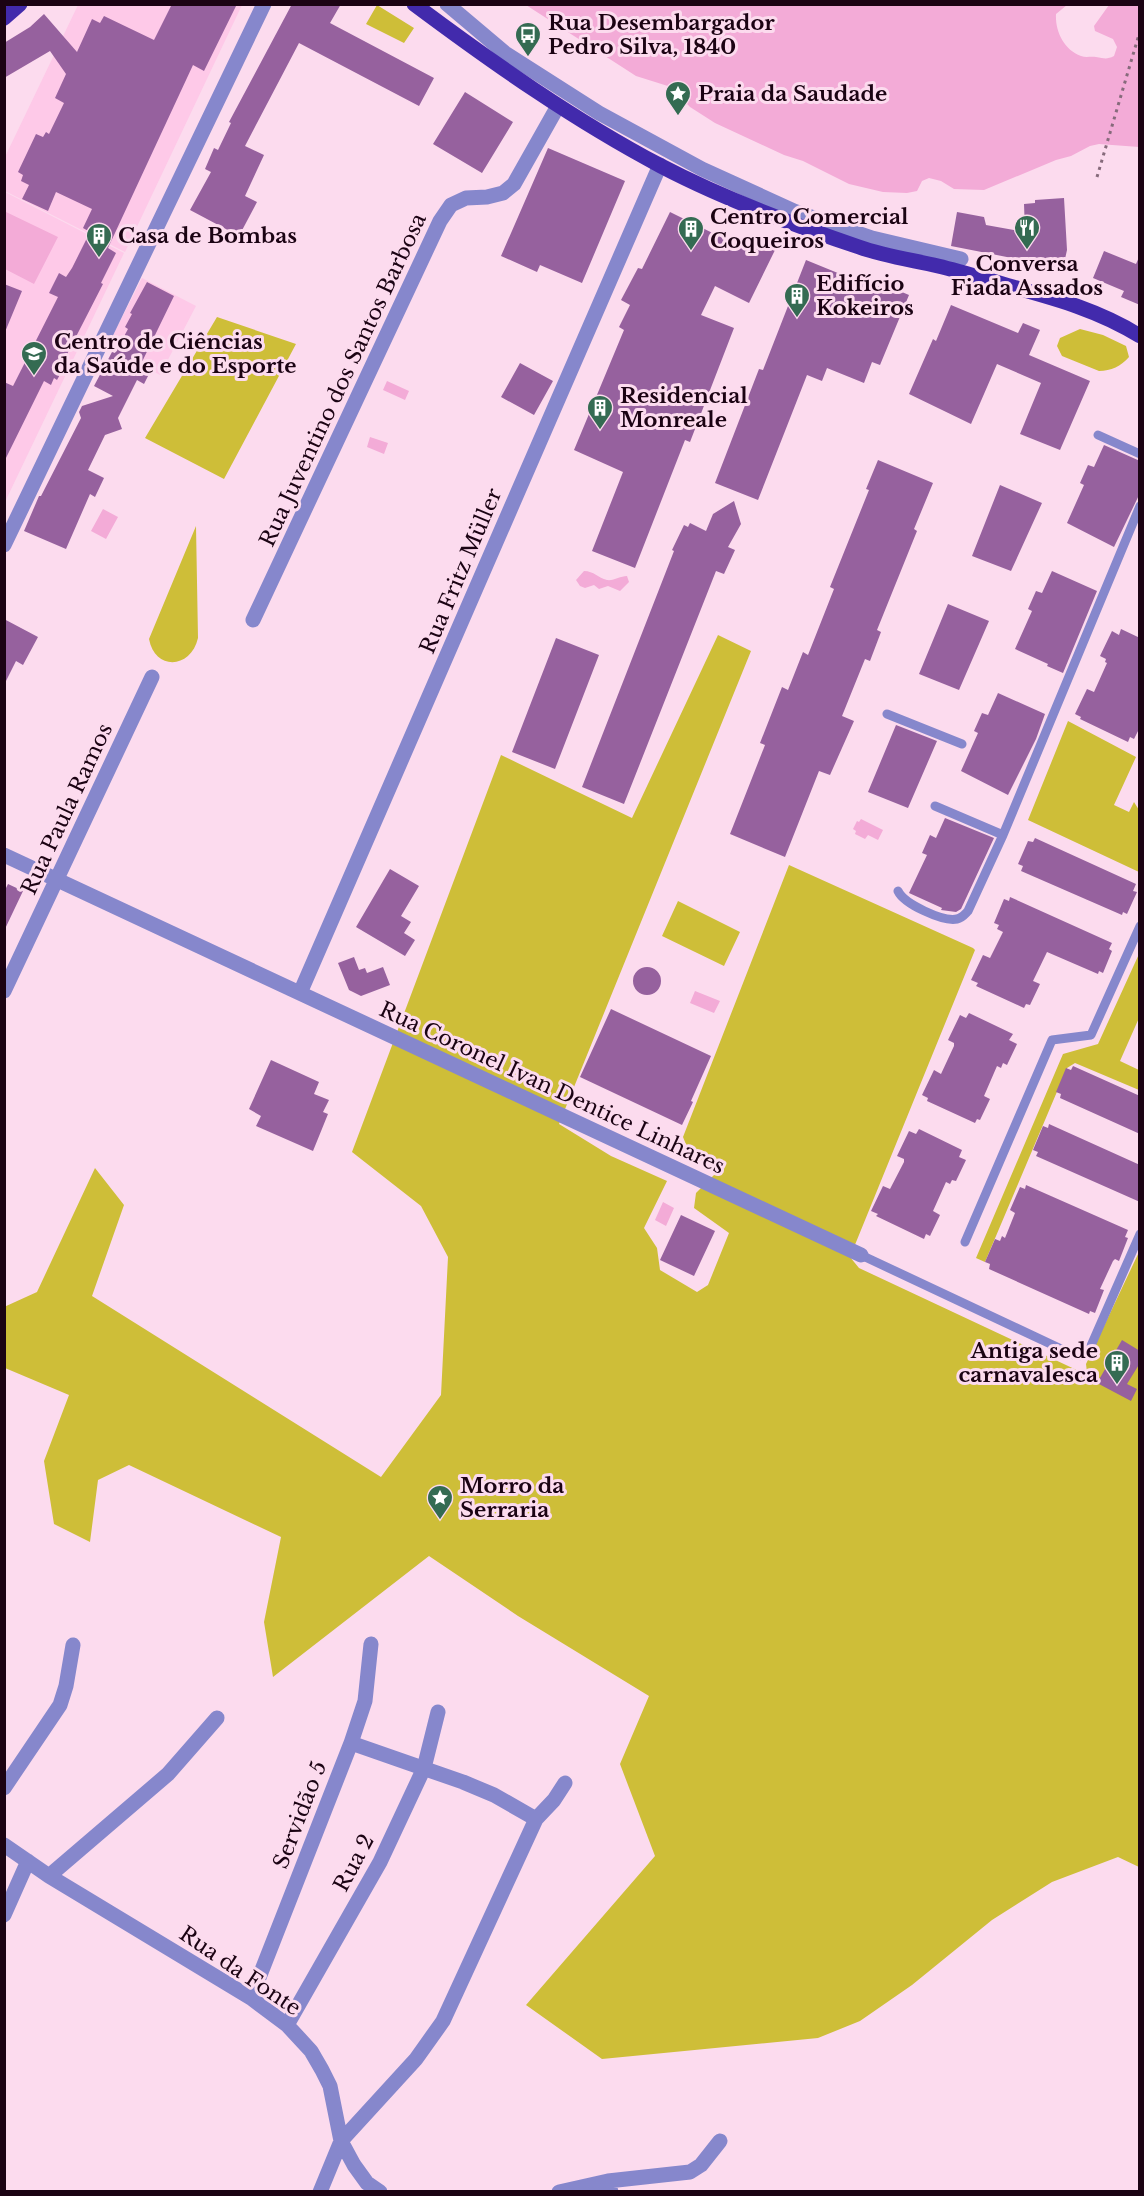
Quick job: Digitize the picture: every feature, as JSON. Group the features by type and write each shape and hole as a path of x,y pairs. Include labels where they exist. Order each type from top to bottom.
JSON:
{"main road":[{"path":"4,18 21,4"},
{"path":"414,4 495,65 558,106 660,165 788,222 868,250 942,267 1074,304 1118,322 1140,336"}],"street":[{"path":"4,545 264,4"},
{"path":"447,4 505,52 599,113 702,169 794,211 872,238 961,259"},
{"name":"Rua Juventino dos Santos Barbosa","path":"253,620 440,221 451,205 466,198 487,197 503,193 514,184 558,106"},
{"name":"Rua Fritz Müller","path":"300,993 660,165"},
{"name":"Rua Paula Ramos","path":"4,991 152,677"},
{"name":"Rua Coronel Ivan Dentice Linhares","path":"4,855 861,1255"},
{"path":"4,1788 60,1705 66,1686 73,1644"},
{"name":"Servidão 5","path":"250,1998 351,1743 367,1695 371,1644"},
{"name":"Rua 2","path":"287,2025 380,1862 424,1768 438,1712"},
{"path":"49,1876 168,1774 217,1718"},
{"path":"351,1743 494,1795 536,1820"},
{"path":"320,2192 341,2141 416,2059 443,2021 536,1820 565,1783"},
{"name":"Rua da Fonte","path":"4,1845 49,1876 250,1998 287,2025 311,2051 330,2086 341,2141 367,2183 380,2192"},
{"path":"4,1915 28,1861"},
{"path":"559,2192 690,2172 701,2165 720,2141"}],"lane":[{"path":"1098,435 1140,454"},
{"path":"898,891 905,901 945,918 956,920 968,911 1003,835 1140,506"},
{"path":"887,714 962,744"},
{"path":"935,806 1003,835"},
{"path":"965,1242 1052,1040 1092,1035 1140,926"},
{"name":"Rua Coronel Ivan Dentice Linhares","path":"861,1255 1074,1355 1082,1356 1090,1348 1140,1234"}],"path":[{"path":"1096,177 1140,31"}],"shaded area":[{"path":"78,5 242,5 125,252 5,191 4,159"},
{"path":"377,5 414,28 404,43 366,24"},
{"path":"526,5 1067,5 1056,14 1057,27 1065,45 1081,56 1109,58 1114,56 1117,47 1113,39 1095,31 1094,26 1109,5 1139,5 1139,147 1099,144 1090,146 1071,156 984,190 954,189 941,181 929,178 922,181 917,191 883,192 849,184 803,161 784,155 715,123 690,107 671,87 636,76"},
{"name":"Centro de Ciências da Saúde e do Esporte","path":"5,192 124,253 5,502"},
{"path":"4,211 58,237 34,284 5,269"},
{"name":"Centro de Ciências da Saúde e do Esporte","path":"142,278 196,306 160,375 107,347"},
{"path":"217,317 296,344 224,479 145,438"},
{"path":"1080,329 1103,335 1126,346 1129,357 1116,367 1099,371 1062,356 1057,346 1060,338"},
{"path":"387,381 409,391 405,400 383,390"},
{"path":"370,437 388,443 384,454 367,447"},
{"path":"103,509 118,517 106,539 91,531"},
{"path":"196,526 198,638 188,656 173,662 165,661 158,657 149,639"},
{"path":"584,571 607,580 627,576 629,582 620,591 608,586 599,589 594,585 585,588 580,586 576,580"},
{"path":"718,635 751,651 559,1124 611,1156 667,1181 644,1228 657,1248 660,1270 697,1292 708,1285 729,1233 694,1208 696,1193 719,1170 707,1165 697,1157 688,1148 683,1137 789,865 975,950 850,1257 859,1268 1083,1373 1087,1372 1086,1364 1139,1252 1139,1867 1118,1857 1052,1882 992,1920 912,1985 860,2021 818,2038 602,2059 526,2005 655,1856 620,1764 649,1696 518,1616 429,1556 273,1677 264,1622 281,1537 129,1465 98,1480 90,1542 54,1524 44,1461 69,1395 5,1368 4,1307 37,1292 95,1168 124,1205 92,1296 381,1477 441,1395 448,1257 421,1206 352,1152 501,755 632,818"},
{"path":"1068,721 1136,757 1114,805 1129,812 1134,802 1139,810 1139,872 1028,820"},
{"path":"861,819 883,830 878,840 868,835 865,839 855,834 856,831 853,829 857,821"},
{"path":"678,901 740,932 724,966 662,936"},
{"path":"1139,954 1139,1018 1120,1061 1139,1070 1139,1090 1075,1063 1067,1068 985,1262 976,1258 1063,1054 1098,1044"},
{"path":"695,991 720,1001 714,1013 690,1003"},
{"path":"663,1202 674,1208 666,1226 655,1220"}],"building":[{"path":"172,4 237,4 204,71 193,65 108,248 116,253 101,283 103,284 61,366 63,369 51,385 44,381 4,462 4,382 13,386 58,297 49,293 59,273 66,277 90,232 83,228 92,209 56,192 48,211 22,199 29,185 21,181 23,175 18,172 36,134 43,137 46,132 49,134 64,103 55,98 66,74 50,51 4,78 4,43 30,27 44,14 77,52 92,19 100,23 104,16 154,40"},
{"path":"292,4 341,4 330,23 434,78 419,106 299,43 245,146 264,155 245,196 257,202 239,236 190,210 211,172 205,169 214,148 218,150 231,123 229,122"},
{"path":"465,92 513,122 482,173 433,144"},
{"path":"548,148 625,181 582,283 540,265 537,272 501,256"},
{"path":"1064,198 1067,250 1063,268 951,246 957,212 984,217 986,225 1025,232 1024,204 1035,203 1035,200"},
{"path":"670,212 743,248 749,235 776,248 749,303 715,286 701,315 734,328 690,442 685,440 635,568 592,551 623,472 574,450 624,330 619,327 630,305 621,300 638,268 642,269"},
{"path":"1104,251 1136,264 1140,255 1140,305 1121,297 1124,291 1093,278"},
{"path":"806,260 877,289 878,286 889,290 890,287 909,295 880,365 872,362 864,383 827,368 822,381 807,375 758,500 715,483 759,369 763,370"},
{"path":"147,282 174,296 140,366 150,372 144,384 137,380 118,418 122,429 105,435 88,470 104,478 95,497 90,494 66,549 24,531 39,496 81,418 79,412 82,406 113,396 94,386 112,352 115,353 128,329 125,327 132,314 130,313"},
{"path":"4,284 22,291 5,332 4,332"},
{"path":"951,305 1018,333 1023,323 1040,330 1029,355 1090,381 1060,450 1020,434 1041,383 997,364 971,424 909,394"},
{"path":"520,363 553,381 534,415 501,397"},
{"path":"1104,445 1140,461 1140,493 1114,547 1067,523 1084,485 1080,483 1088,465 1094,467"},
{"path":"878,460 933,483 914,529 917,531 877,630 881,632 870,661 865,659 842,716 854,721 830,775 819,771 785,857 730,834 765,745 760,743 782,687 788,690 803,652 808,655 834,589 830,587 869,490 866,489"},
{"path":"1000,485 1042,503 1011,571 972,556"},
{"path":"734,501 741,524 728,547 735,550 724,574 716,571 624,804 582,787 674,551 672,550 684,525 688,527 690,523 706,531 713,514"},
{"path":"1052,571 1097,591 1063,673 1015,649 1032,611 1028,609 1036,591 1042,593"},
{"path":"948,604 989,621 959,690 919,674"},
{"path":"4,619 38,637 23,665 16,661 4,685"},
{"path":"1121,629 1140,638 1140,727 1134,739 1130,737 1128,742 1080,719 1081,717 1075,714 1087,689 1094,692 1107,663 1106,659 1100,656 1112,631 1119,635"},
{"path":"556,638 599,655 555,769 512,752"},
{"path":"998,693 1045,714 1036,739 1008,795 961,771 978,733 974,731 982,713 988,715"},
{"path":"896,725 937,741 908,808 868,792"},
{"path":"945,818 994,838 961,909 956,912 941,910 942,908 909,893 927,855 922,853 930,835 936,838"},
{"path":"1035,838 1136,884 1133,891 1137,892 1127,914 1123,912 1122,915 1021,871 1023,866 1018,864 1028,841 1033,842"},
{"path":"390,869 419,886 401,916 411,922 404,933 415,940 405,956 356,927"},
{"path":"8,884 23,891 4,931 4,892"},
{"path":"1010,897 1112,943 1109,949 1112,951 1103,973 1099,971 1098,974 1047,952 1033,981 1040,984 1030,1005 1026,1004 1024,1008 976,986 978,983 971,980 983,955 990,958 1003,932 997,929 999,925 994,923 1004,899 1009,901"},
{"path":"354,957 359,970 365,968 367,973 383,967 390,985 361,996 349,990 338,963"},
{"path":"647,967 657,971 661,981 657,991 647,995 637,991 633,981 637,971"},
{"path":"611,1009 711,1056 682,1125 580,1077"},
{"path":"969,1013 1013,1034 1009,1040 1017,1044 1007,1065 1003,1063 1001,1068 997,1066 984,1096 990,1099 980,1120 977,1119 975,1123 927,1101 928,1098 922,1095 934,1070 941,1074 954,1046 954,1043 948,1040 960,1015 966,1018"},
{"path":"271,1060 319,1082 314,1094 329,1100 323,1112 328,1114 313,1151 256,1126 261,1116 249,1109"},
{"path":"1073,1066 1140,1096 1140,1134 1060,1098 1061,1094 1056,1092 1066,1068 1071,1070"},
{"path":"1049,1124 1140,1165 1140,1202 1036,1156 1038,1152 1033,1150 1043,1126 1048,1128"},
{"path":"919,1129 962,1150 959,1157 966,1160 956,1181 952,1180 950,1184 946,1182 933,1211 940,1215 930,1236 926,1234 924,1239 876,1216 878,1214 871,1211 883,1186 890,1189 904,1162 904,1159 897,1156 909,1131 916,1134"},
{"path":"1026,1185 1128,1230 1125,1237 1128,1238 1119,1261 1115,1259 1113,1261 1100,1289 1104,1290 1095,1313 1090,1311 1089,1314 989,1269 990,1264 985,1262 995,1239 1000,1241 1002,1236 1005,1238 1015,1213 1010,1210 1020,1187 1025,1189"},
{"path":"681,1215 715,1231 694,1276 660,1260"},
{"path":"1122,1340 1140,1351 1140,1363 1127,1384 1137,1389 1131,1401 1097,1383"}],"place":[{"name":"Rua Desembargador Pedro Silva, 1840","path":"528,58"},
{"name":"Praia da Saudade","path":"678,117"},
{"name":"Conversa Fiada Assados","path":"1027,251"},
{"name":"Centro Comercial Coqueiros","path":"691,252"},
{"name":"Casa de Bombas","path":"99,259"},
{"name":"Edifício Kokeiros","path":"797,319"},
{"name":"Centro de Ciências da Saúde e do Esporte","path":"34,377"},
{"name":"Residencial Monreale","path":"600,431"},
{"name":"Antiga sede carnavalesca","path":"1117,1386"},
{"name":"Morro da Serraria","path":"440,1521"}]}
